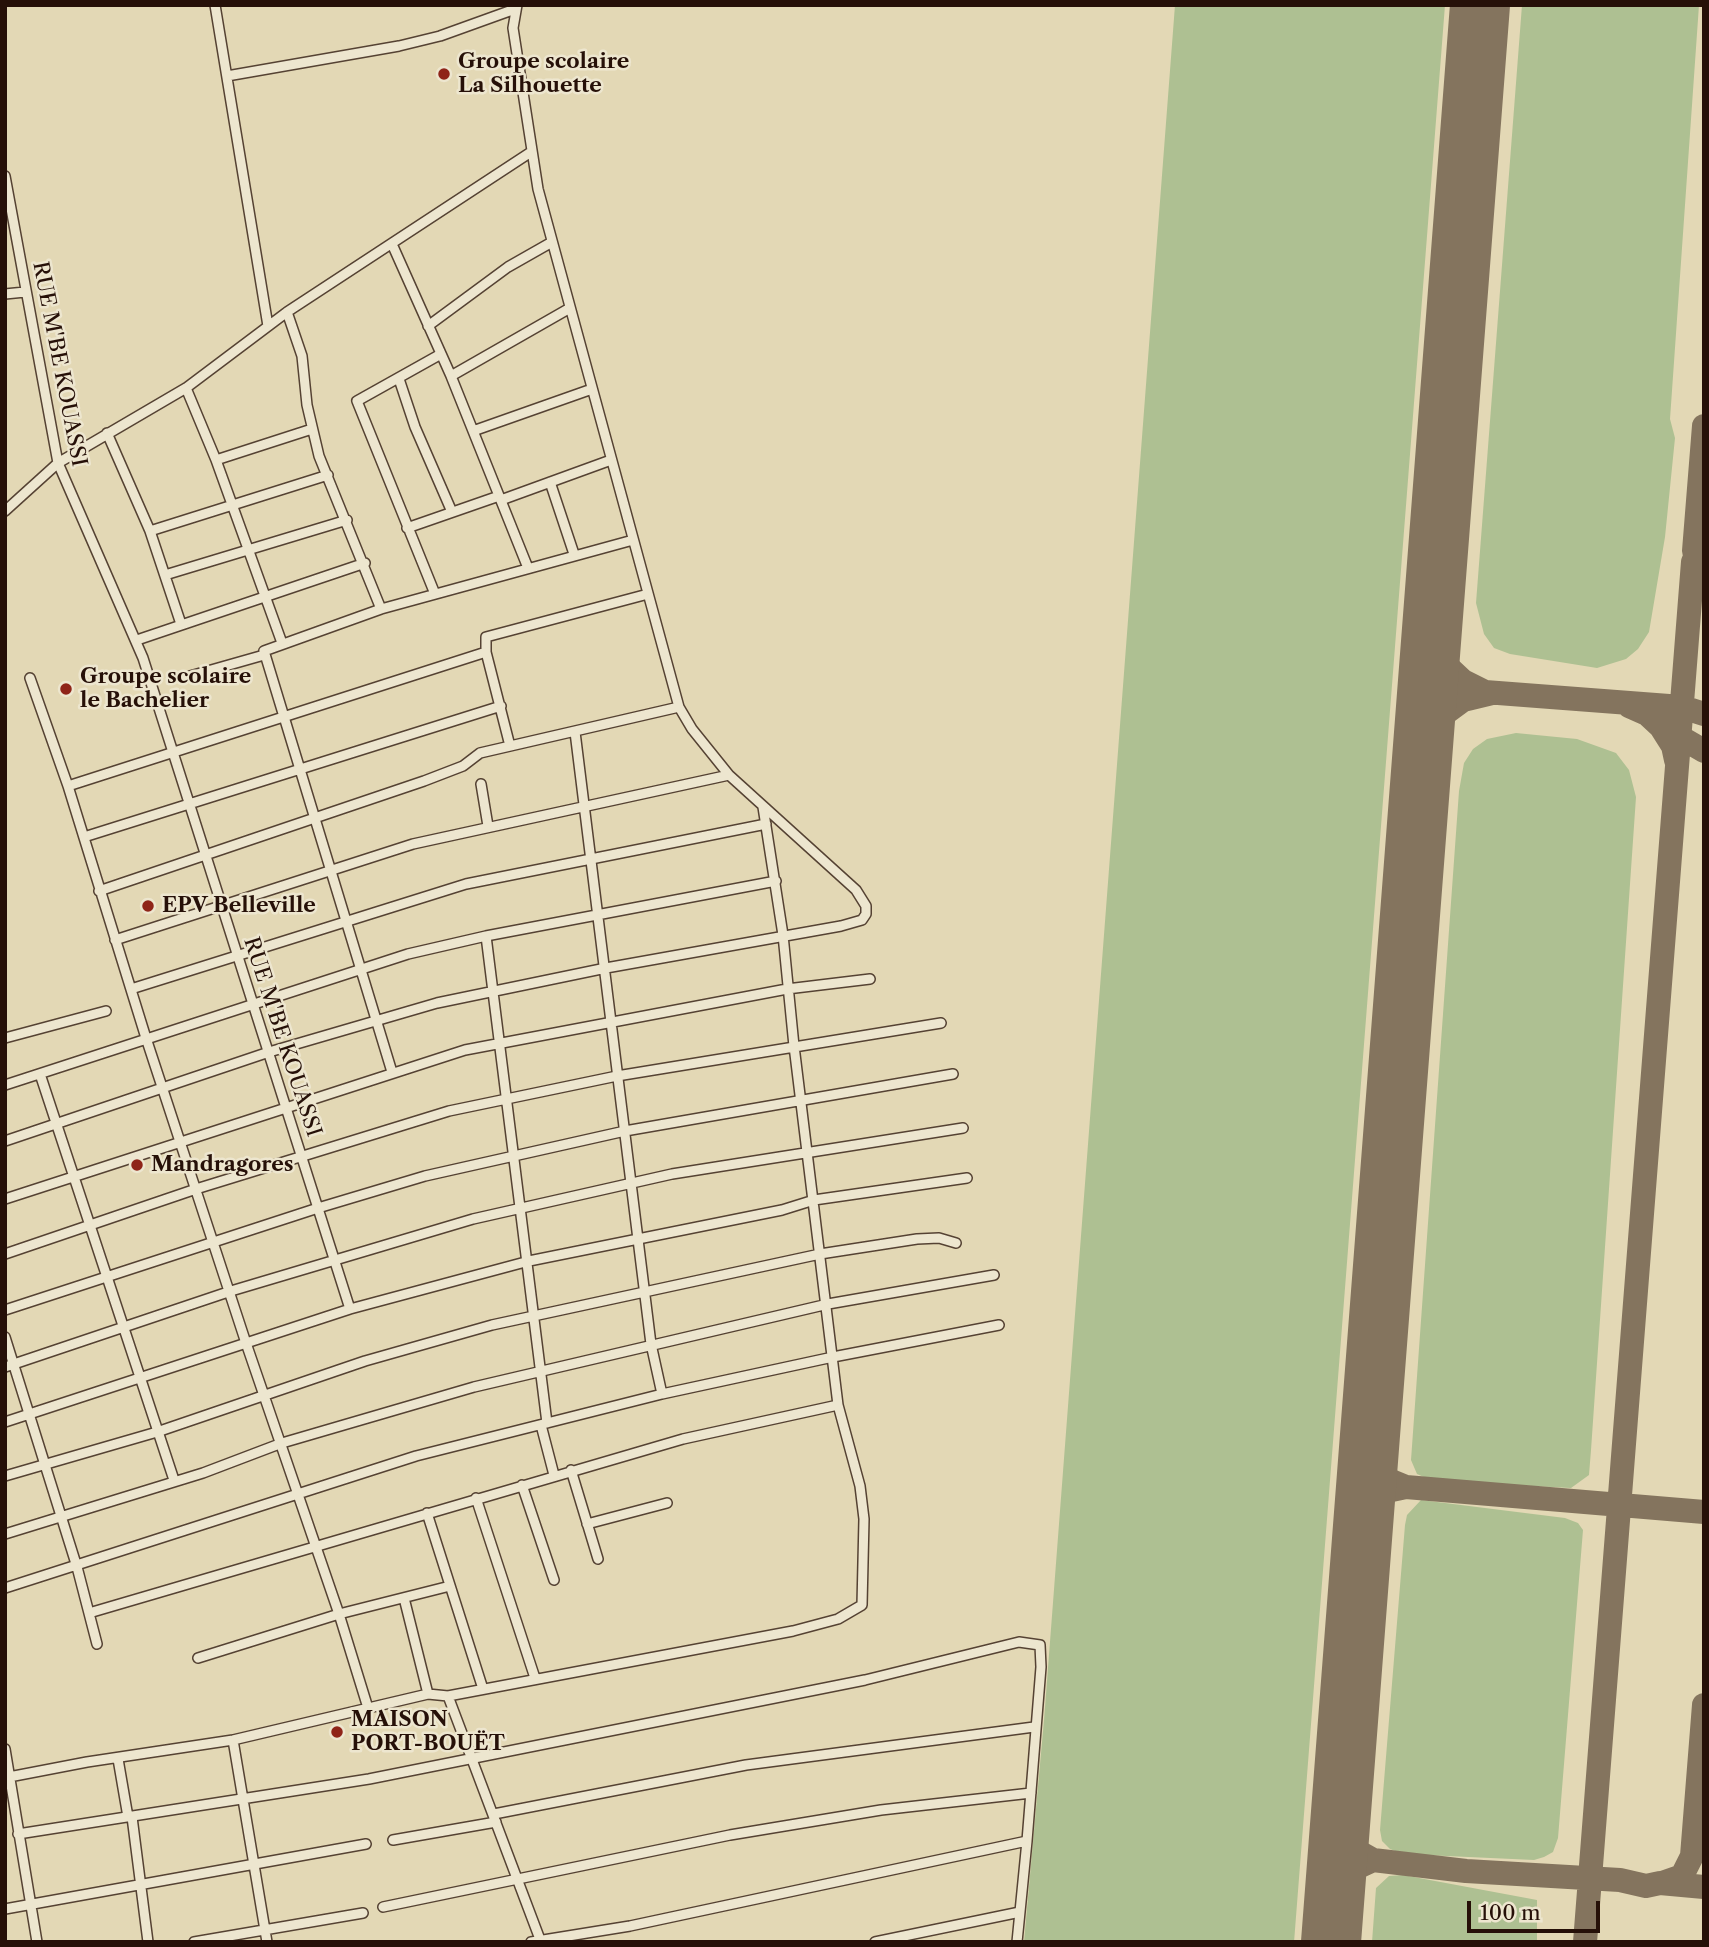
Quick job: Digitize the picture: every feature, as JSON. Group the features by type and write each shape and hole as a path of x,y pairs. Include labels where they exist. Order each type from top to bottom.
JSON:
{"street":[{"path":"215,5 268,326"},
{"path":"5,1141 269,1052 377,1021 492,991 852,924 862,920 866,906 856,890 729,775 692,729 679,707 552,242 531,152 513,28 516,7 440,36 399,46 227,76"},
{"path":"7,508 58,463 186,388 287,312 531,152"},
{"name":"RUE M'BE KOUASSI","path":"5,176 58,463 137,640 350,1309"},
{"path":"428,326 508,267 552,242"},
{"path":"392,244 451,376 528,568"},
{"path":"5,294 25,292"},
{"path":"451,376 570,309"},
{"path":"287,312 302,356 312,429 381,609"},
{"path":"435,594 357,401 441,354"},
{"path":"399,379 415,427 452,512"},
{"path":"186,388 216,460 282,643"},
{"path":"473,431 592,389"},
{"path":"216,460 312,429"},
{"path":"107,433 150,531 181,624"},
{"path":"407,528 611,460"},
{"path":"150,531 232,503 328,475"},
{"path":"550,482 574,554"},
{"path":"165,576 347,520"},
{"path":"392,1072 264,655 267,649 282,643 381,609 633,540"},
{"path":"137,640 266,594 365,563"},
{"path":"510,746 486,652 485,641 489,635 648,594"},
{"path":"68,786 486,652"},
{"path":"183,678 264,655"},
{"path":"30,678 68,786 146,1038 263,1394 339,1614 368,1709"},
{"path":"84,837 501,706"},
{"path":"99,891 463,766 474,755 679,707"},
{"path":"575,732 651,1344 662,1394"},
{"path":"115,940 222,903 413,844 729,775"},
{"path":"481,784 488,827"},
{"path":"9,1777 233,1740 428,1694 448,1696 793,1631 854,1612 862,1605 865,1595 860,1563 863,1519 860,1486 838,1405 828,1304 800,1101 783,935 763,807"},
{"path":"131,989 466,884 766,824"},
{"path":"5,1084 408,954 486,936 776,881"},
{"path":"486,936 529,1261 544,1424 554,1475"},
{"path":"5,1199 392,1072 499,1043 788,989 870,979"},
{"path":"5,1038 106,1011"},
{"path":"5,1254 196,1189 449,1111 617,1076 941,1023"},
{"path":"40,1074 174,1480"},
{"path":"5,1310 425,1176 625,1131 953,1074"},
{"path":"10,1365 231,1291 521,1209 631,1184 807,1152 963,1128"},
{"path":"5,1422 350,1309 529,1261 782,1210 814,1200 967,1178"},
{"path":"5,1476 157,1432 263,1394 444,1337 533,1315 820,1254 917,1239 939,1238 956,1243"},
{"path":"5,1534 203,1473 282,1443 436,1398 651,1344 828,1304 994,1275"},
{"path":"5,1588 299,1496 406,1459 662,1394 999,1325"},
{"path":"5,1336 10,1365 30,1414 77,1567 97,1644"},
{"path":"89,1613 571,1470 683,1439 838,1405"},
{"path":"571,1470 598,1559"},
{"path":"522,1485 554,1580"},
{"path":"475,1498 535,1678"},
{"path":"587,1524 667,1503"},
{"path":"427,1513 483,1689"},
{"path":"198,1657 339,1614 450,1586"},
{"path":"404,1598 428,1694"},
{"path":"18,1834 242,1799 472,1758 865,1679 1019,1642 1040,1645 1041,1667 1017,1942"},
{"path":"448,1696 518,1880 537,1941 630,1926 1027,1841"},
{"path":"393,1840 746,1765 1034,1727"},
{"path":"233,1740 251,1863 267,1942"},
{"path":"5,1749 37,1942"},
{"path":"118,1759 130,1817 148,1942"},
{"path":"383,1907 743,1833 881,1810 1031,1793"},
{"path":"5,1909 366,1844"},
{"path":"875,1942 1020,1912"},
{"path":"194,1942 363,1913"}],"green space":[{"path":"1175,5 1445,5 1294,1942 1024,1942 1044,1720"},
{"path":"1522,5 1699,5 1670,419 1675,438 1665,537 1649,632 1638,649 1626,659 1597,668 1510,654 1494,648 1484,634 1476,603"},
{"path":"1516,733 1577,739 1616,753 1629,770 1636,797 1589,1475 1571,1488 1433,1481 1417,1474 1411,1460 1459,791 1464,763 1473,749 1487,739"},
{"path":"1421,1500 1565,1518 1578,1523 1583,1530 1558,1838 1553,1852 1544,1857 1534,1860 1403,1854 1390,1849 1382,1841 1380,1830 1405,1525 1407,1515"},
{"path":"1403,1875 1537,1900 1537,1942 1372,1942 1376,1888 1389,1876"}],"taxiway":[{"path":"1694,551 1704,426"},
{"path":"1585,1942 1693,562 1704,535"},
{"path":"1432,625 1448,667 1463,681 1485,692 1682,707 1704,714"},
{"path":"1422,753 1444,714 1463,700 1492,693"},
{"path":"1629,706 1647,714 1661,727 1673,746 1676,760"},
{"path":"1680,737 1704,751"},
{"path":"1369,1450 1389,1480 1406,1487 1704,1512"},
{"path":"1363,1522 1378,1498 1387,1491 1406,1487"},
{"path":"1662,1883 1682,1876 1692,1856 1704,1705"},
{"path":"1340,1823 1357,1851 1373,1860 1466,1871 1620,1880 1646,1886 1660,1883 1704,1887"},
{"path":"1335,1888 1347,1872 1373,1860"}],"runway":[{"path":"1331,1942 1480,5"}],"place":[{"name":"Groupe scolaire La Silhouette","path":"444,74"},
{"name":"Groupe scolaire le Bachelier","path":"66,689"},
{"name":"EPV Belleville","path":"148,906"},
{"name":"Mandragores","path":"137,1165"},
{"name":"MAISON PORT-BOUËT","path":"337,1732"}]}
